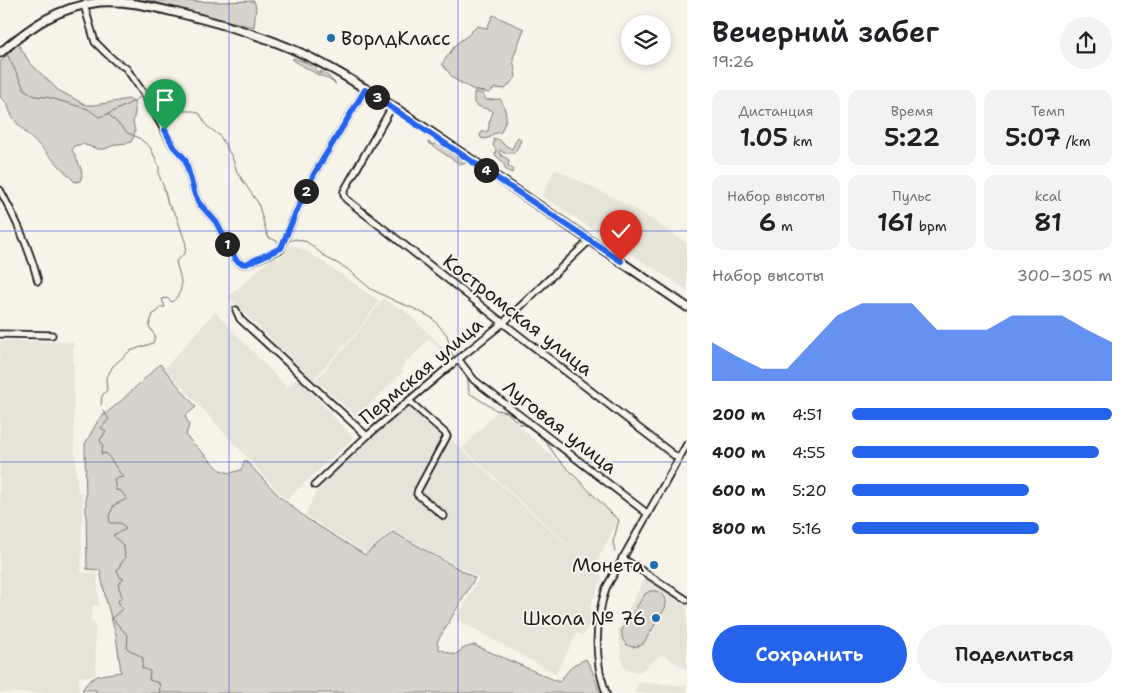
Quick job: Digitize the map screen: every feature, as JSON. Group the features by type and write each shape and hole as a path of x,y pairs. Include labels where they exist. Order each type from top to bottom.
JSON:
{"main road":[{"path":"0,53 45,19 62,11 100,2 124,2 144,5 210,21 267,39 295,50 365,90 687,306"}],"street":[{"path":"84,5 96,42 106,54 126,68 144,94 173,146 185,159 199,203 216,222 238,263 246,264 281,248 314,174 365,90"},
{"name":"Костромская улица","path":"392,108 344,191 346,199 679,459"},
{"path":"0,190 23,235 38,281"},
{"name":"Пермская улица","path":"315,485 367,436 503,323 590,240"},
{"path":"236,310 240,319 367,436"},
{"path":"0,334 52,335"},
{"name":"Луговая улица","path":"458,359 474,380 648,514"},
{"path":"409,401 445,432 447,436 417,494 444,516"},
{"path":"606,693 599,666 598,622 606,588 687,444"},
{"path":"622,558 687,600"}],"shaded area":[{"path":"143,0 254,1 256,7 254,27"},
{"path":"493,15 524,29 513,58 516,77 505,89 495,88 489,93 474,90 454,79 442,64 456,44 477,26 487,28"},
{"path":"18,44 30,63 58,90 86,105 129,99 134,103 133,122 135,131 131,142 117,144 105,149 82,144 74,146 72,149 82,173 80,181 75,182 24,131 12,116 7,104 0,97 0,62"},
{"path":"293,58 305,62 320,74 321,71 336,84 293,60"},
{"path":"474,92 483,94 486,100 500,99 503,102 506,117 501,132 493,134 491,137 481,138 482,132 488,131 493,112 474,103"},
{"path":"518,137 521,140 516,151 504,153 500,150 499,152 508,159 508,166 512,168 512,173 506,170 503,162 495,155 496,150 493,145 493,139 501,141 512,149"},
{"path":"428,142 434,145 436,142 465,164 460,164"},
{"path":"555,169 630,206 687,243 687,290 542,196"},
{"path":"290,245 307,251 379,301 359,329 313,380 228,297 274,256 279,259"},
{"path":"383,299 404,310 444,348 441,351 429,339 409,360 405,357 403,360 406,363 400,369 403,372 357,417 316,380 358,332"},
{"path":"215,312 287,388 298,378 353,438 286,500 165,368"},
{"path":"0,341 73,342 74,444 78,492 83,493 81,573 97,573 99,605 93,605 91,621 95,622 96,675 79,677 79,693 0,693"},
{"path":"160,364 196,407 185,416 189,425 186,436 220,470 230,473 241,470 245,460 280,497 306,518 365,555 393,532 475,578 437,642 439,649 455,655 464,648 474,645 559,682 573,665 586,659 600,693 96,693 96,690 82,690 94,678 121,672 116,635 100,570 87,569 85,444 99,419"},
{"path":"411,403 602,577 590,607 593,618 583,636 577,633 556,674 456,619 479,578 392,530 366,553 305,515 320,485"},
{"path":"500,408 619,519 593,568 463,448"},
{"name":"Школа № 76","path":"645,578 687,605 687,670 662,654 639,672 627,670 622,664 618,630"},
{"path":"650,591 663,595 666,601 665,608 643,644 634,647 627,645 623,639 622,630 645,594"},
{"path":"639,682 687,686 687,693 634,693"}],"waterway":[{"path":"6,52 25,90 35,96 47,97 88,109 99,117 108,114 128,133 139,138 150,147 159,166 159,175 168,204 176,215 186,244 185,253 176,261 181,283 180,293 172,302 167,298 162,299 165,307 160,307 153,314 149,326 155,336 153,343 130,351 113,366 106,378 107,390 102,396 101,405"},
{"path":"147,94 152,94 175,108 184,111 194,111 200,114 207,126 220,136 232,157 237,172 258,203 268,237 279,242 281,241"},
{"path":"108,114 143,95"},
{"path":"288,241 296,239 307,242 327,258 346,268 371,289 432,318 447,335 451,352 455,359"},
{"path":"459,365 468,380 469,393 496,410 507,412 518,423 527,426 535,432 546,442 557,458 619,520 613,542 615,552"},
{"path":"103,411 109,419 101,428 106,431 100,440 103,446 101,454 106,453 123,477 114,479 116,490 121,491 127,499 114,505 109,516 110,523 121,523 126,529 113,535 124,546 125,558 117,570 120,577 124,579 118,584 122,597 118,601 122,609 112,618 128,636 127,648 143,658 142,668 150,671 149,680 159,683 160,693"}],"place":[{"name":"ВорлдКласс","path":"331,38"},
{"name":"Монета","path":"654,565"},
{"name":"Школа № 76","path":"656,618"}],"route":[{"path":"165,130 173,146 185,159 199,203 216,222 238,263 246,264 281,248 314,174 365,90 621,261"}]}
